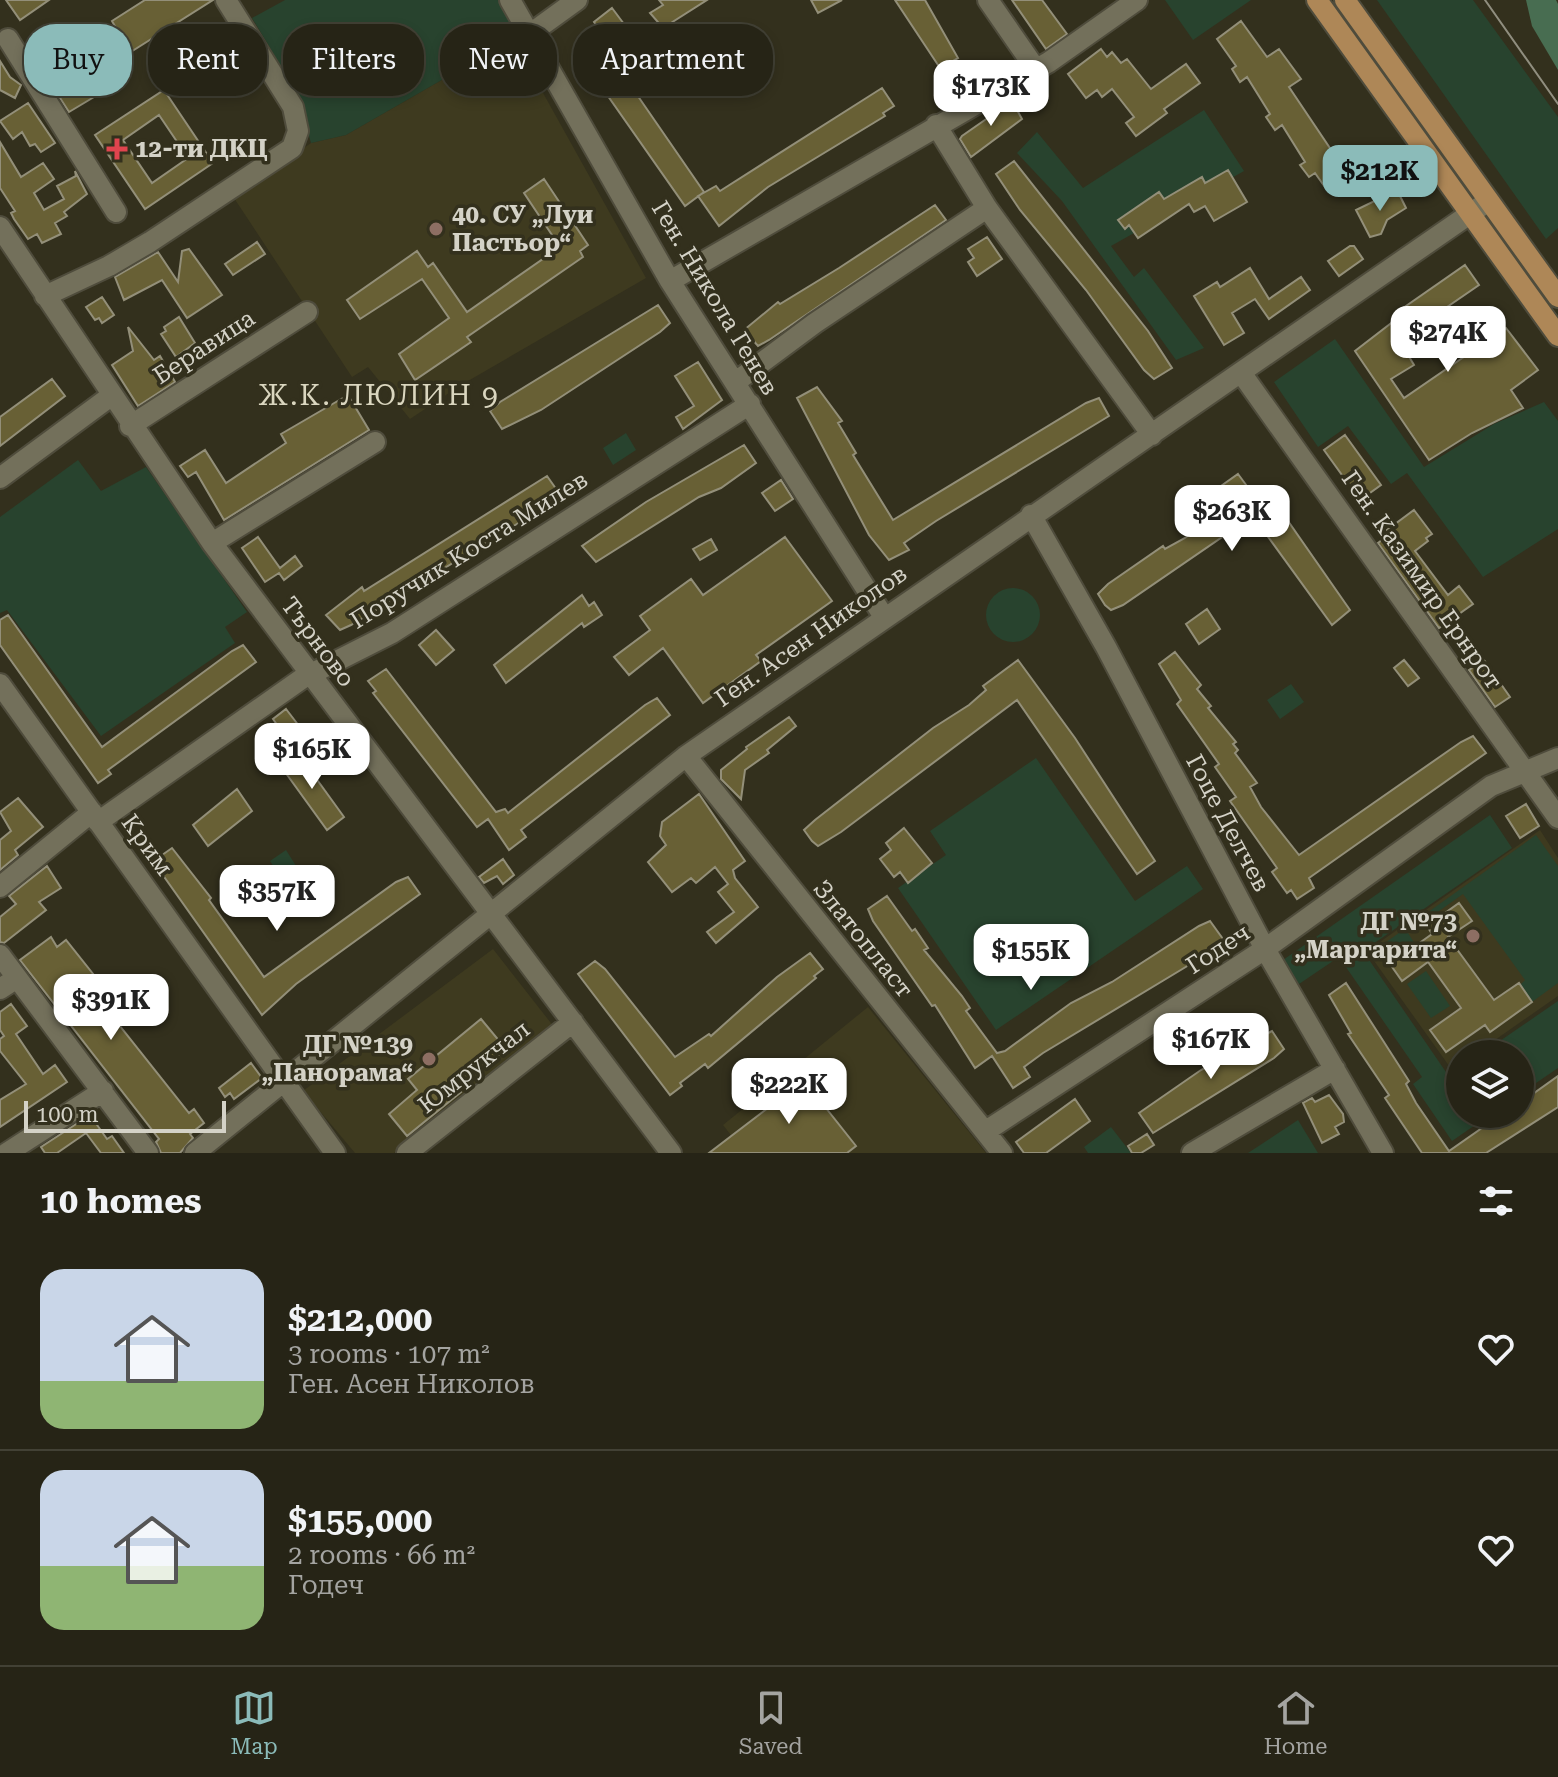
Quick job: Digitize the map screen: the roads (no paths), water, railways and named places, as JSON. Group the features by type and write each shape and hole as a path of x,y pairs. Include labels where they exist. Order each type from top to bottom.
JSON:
{"main road":[{"path":"1317,0 1468,215 1558,336"},
{"path":"1345,0 1558,297"}],"street":[{"name":"Ген. Никола Генев","path":"510,0 524,24"},
{"path":"544,24 577,0"},
{"path":"988,0 1035,68"},
{"path":"670,281 1049,62 1137,0"},
{"path":"45,296 137,250 292,148 298,131 293,107 234,3"},
{"path":"8,39 116,212"},
{"name":"Ген. Никола Генев","path":"557,82 670,281 737,381 884,617"},
{"path":"936,125 987,208 1152,435"},
{"name":"Ген. Асен Николов","path":"195,1153 686,756 1487,202"},
{"path":"737,381 815,323 987,208"},
{"name":"Търново","path":"0,227 130,426 212,543 671,1153"},
{"name":"Беравица","path":"130,426 307,312"},
{"name":"Ген. Казимир Ернрот","path":"1242,374 1558,818"},
{"path":"0,478 111,396"},
{"name":"Поручик Коста Милев","path":"0,887 95,817 311,673 392,633 750,404"},
{"path":"212,543 375,442"},
{"name":"Гоце Делчев","path":"1031,515 1106,647 1265,949 1383,1153"},
{"name":"Крим","path":"3,695 95,817 335,1153"},
{"name":"Златопласт","path":"686,756 1002,1153"},
{"name":"Годеч","path":"986,1131 1265,949 1491,786 1558,758"},
{"path":"0,955 9,983 103,1091 148,1153"},
{"name":"Юмрукчал","path":"407,1153 573,1022"},
{"path":"1192,1153 1335,1069"},
{"path":"7,1153 103,1091"}],"tram line":[{"path":"1485,0 1558,104"}],"place":[{"name":"12-ти ДКЦ","path":"117,149"},
{"name":"40. СУ „Луи Пастьор“","path":"436,229"},
{"name":"ДГ №73 „Маргарита“","path":"1473,936"},
{"name":"ДГ №139 „Панорама“","path":"429,1059"}],"district":[{"name":"Ж.К. ЛЮЛИН 9","path":"379,395"}]}
